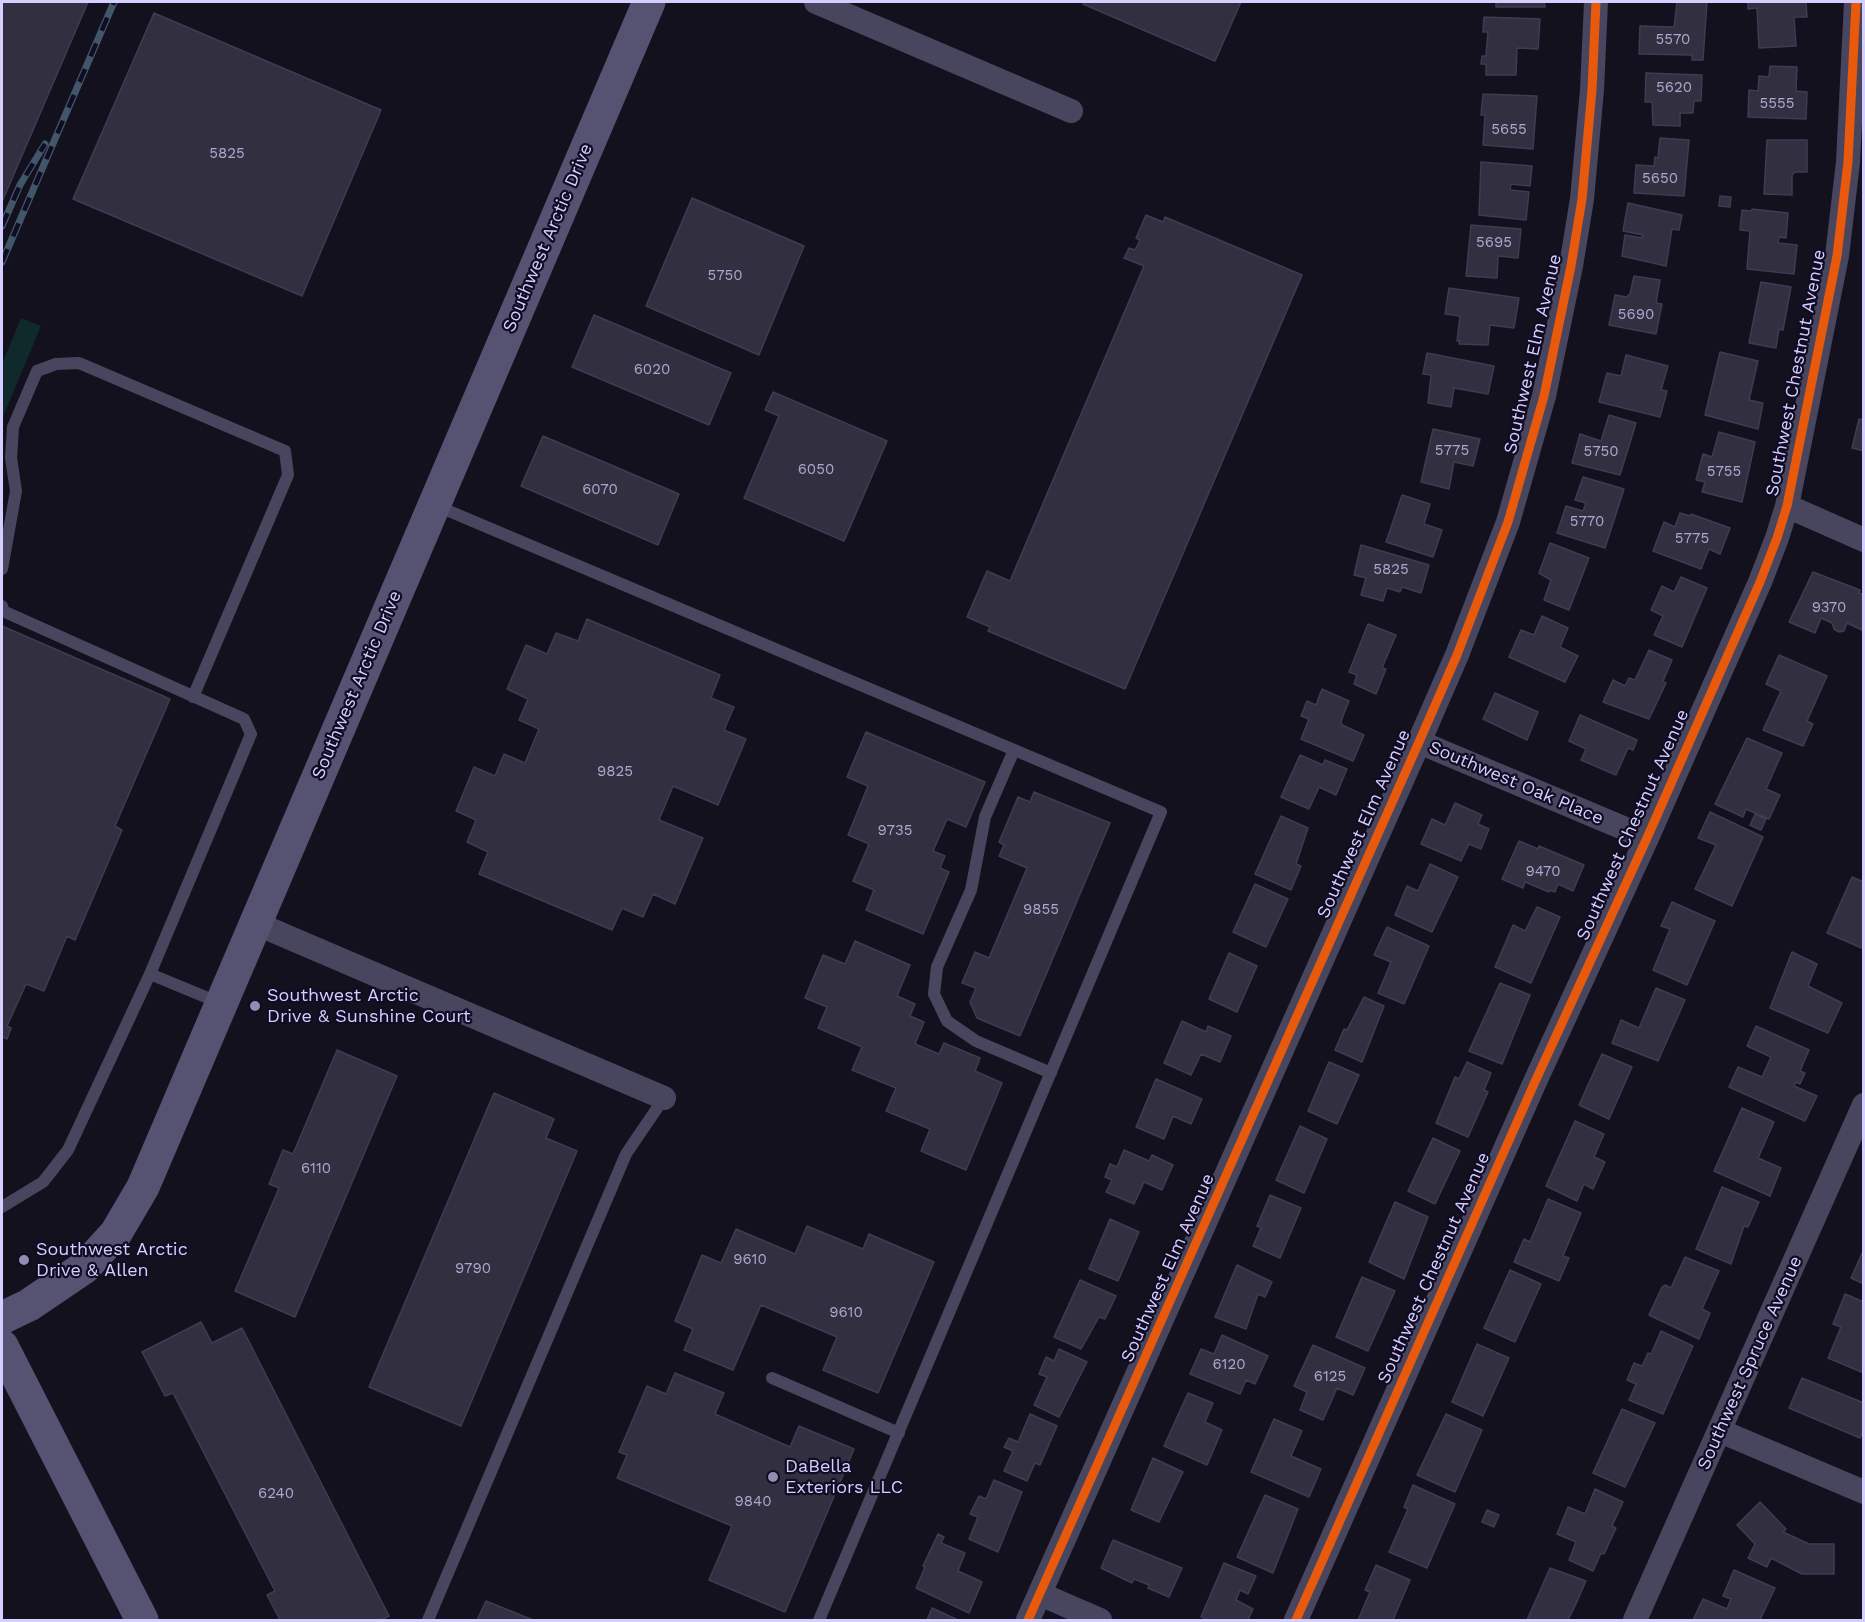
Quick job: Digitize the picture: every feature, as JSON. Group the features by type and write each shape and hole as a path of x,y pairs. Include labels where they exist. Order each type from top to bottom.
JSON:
{"street":[{"name":"Southwest Arctic Drive","path":"2,1318 28,1305 85,1267 126,1218 143,1187 649,2"},
{"path":"816,2 1071,111"},
{"name":"Southwest Elm Avenue","path":"1028,1620 1419,742 1457,655 1508,522 1544,396 1582,199 1592,90 1596,2"},
{"name":"Southwest Chestnut Avenue","path":"1296,1620 1760,582 1787,506 1837,256 1848,162 1856,2"},
{"path":"1787,506 1863,540"},
{"name":"Southwest Oak Place","path":"1419,742 1647,838"},
{"path":"255,923 664,1098"},
{"name":"Southwest Spruce Avenue","path":"1635,1620 1863,1105"},
{"path":"2,1346 142,1620"},
{"path":"1720,1431 1863,1492"},
{"path":"1040,1594 1100,1620"}],"lane":[{"path":"2,569 15,491 11,458 13,427 37,371 56,364 79,363 285,451 288,474 193,697"},
{"path":"434,505 1161,812 819,1620"},
{"path":"2,606 3,611 244,719 251,734 150,974 64,1157 43,1182 2,1207"},
{"path":"1014,750 985,818 971,890 938,967 934,994 947,1021 976,1041 1050,1073"},
{"path":"150,974 221,1004"},
{"path":"428,1620 626,1154 664,1098"},
{"path":"772,1378 898,1433"}],"green space":[{"path":"21,318 41,326 2,419 2,364"}],"building":[{"path":"2,2 88,2 2,202"},
{"path":"1084,2 1241,2 1215,61 1083,4"},
{"path":"1496,2 1544,2 1545,7 1496,7"},
{"path":"1677,2 1707,2 1703,60 1692,60 1692,55 1639,54 1640,26 1674,27"},
{"path":"1748,2 1806,2 1807,17 1794,17 1796,46 1759,48 1757,8 1748,9"},
{"path":"154,13 381,110 302,296 73,199"},
{"path":"1484,17 1540,19 1538,49 1517,48 1516,75 1486,75 1486,64 1481,64 1482,56 1486,56 1488,32 1483,32"},
{"path":"1770,66 1797,67 1796,91 1807,92 1806,119 1748,117 1749,90 1758,91 1759,76 1769,77"},
{"path":"1646,73 1702,75 1701,101 1694,101 1693,113 1680,113 1680,126 1653,125 1652,102 1645,102"},
{"path":"1483,94 1537,96 1533,149 1483,145 1485,115 1481,115"},
{"path":"1660,138 1689,140 1684,196 1634,193 1636,165 1654,166 1655,157 1658,158"},
{"path":"1767,140 1807,140 1807,172 1795,172 1792,175 1792,195 1764,194"},
{"path":"1481,162 1532,166 1530,186 1511,184 1510,190 1529,192 1526,220 1479,215"},
{"path":"1720,196 1731,197 1730,207 1719,206"},
{"path":"692,198 804,246 759,355 646,306"},
{"path":"1628,203 1682,215 1679,230 1672,229 1666,266 1622,256 1625,235 1642,238 1643,235 1623,231"},
{"path":"1752,209 1788,213 1786,238 1779,237 1778,243 1797,245 1794,274 1747,269 1750,231 1740,230 1742,210 1751,211"},
{"path":"1146,215 1163,222 1165,217 1302,275 1125,689 988,631 990,627 967,617 987,571 1010,581 1144,266 1124,258 1129,248 1135,250 1140,240 1136,238"},
{"path":"1471,225 1521,229 1518,258 1498,256 1497,278 1466,276"},
{"path":"1634,276 1660,280 1656,303 1662,304 1656,334 1609,325 1615,295 1626,297 1630,294"},
{"path":"1761,282 1791,287 1783,330 1779,329 1776,348 1749,343"},
{"path":"1449,288 1519,298 1514,328 1490,325 1488,345 1459,344 1460,341 1457,341 1460,316 1445,314"},
{"path":"594,315 731,373 709,425 572,367"},
{"path":"1720,352 1758,361 1749,400 1763,403 1758,429 1705,415"},
{"path":"1427,353 1494,366 1488,394 1454,388 1451,407 1428,403 1431,375 1423,374"},
{"path":"1626,355 1668,366 1661,390 1667,391 1660,417 1599,402 1607,373 1621,376"},
{"path":"773,392 887,441 844,541 744,498 779,416 765,410"},
{"path":"1609,415 1636,423 1620,475 1572,463 1580,434 1601,441"},
{"path":"1859,419 1864,420 1864,451 1852,448"},
{"path":"1433,429 1480,439 1473,466 1454,462 1449,489 1421,482"},
{"path":"1719,432 1755,442 1742,502 1702,492 1705,482 1696,480 1703,454 1712,457"},
{"path":"543,436 679,494 658,545 521,486"},
{"path":"1583,477 1624,489 1605,548 1557,533 1566,506 1583,511 1586,503 1575,500"},
{"path":"1402,495 1430,504 1424,524 1442,530 1433,557 1386,542"},
{"path":"1680,513 1690,516 1691,514 1730,528 1720,554 1709,549 1701,569 1653,551 1664,522 1675,527"},
{"path":"1550,543 1589,558 1569,610 1544,600 1551,580 1539,573"},
{"path":"1361,545 1429,565 1421,593 1402,587 1400,592 1387,588 1383,601 1361,595 1366,578 1354,575"},
{"path":"1813,572 1860,590 1859,593 1864,595 1864,631 1847,623 1844,631 1839,632 1834,629 1832,623 1821,618 1815,633 1789,622"},
{"path":"1681,577 1707,588 1682,647 1654,635 1663,616 1651,610 1662,586 1674,592"},
{"path":"1542,616 1568,628 1560,647 1578,656 1565,682 1509,657 1521,630 1534,635"},
{"path":"587,619 720,675 711,698 734,707 724,730 746,739 718,805 673,786 659,820 703,838 675,904 653,894 643,917 622,908 612,930 479,874 488,852 467,842 476,820 456,811 474,767 495,776 504,754 525,763 539,729 519,720 528,699 507,689 526,645 547,654 556,633 578,641"},
{"path":"1368,624 1396,635 1382,668 1386,669 1376,694 1354,684 1357,675 1349,672"},
{"path":"2,626 170,699 115,826 122,830 75,940 67,936 44,991 26,984 7,1026 11,1028 7,1039 3,1037 2,1040"},
{"path":"1649,650 1672,660 1663,681 1666,683 1649,719 1603,702 1613,680 1625,686 1629,678 1635,680"},
{"path":"1779,655 1827,676 1807,721 1813,724 1803,746 1763,730 1781,691 1766,684"},
{"path":"1322,689 1349,701 1341,721 1342,725 1364,735 1353,761 1301,739 1309,719 1301,716 1307,701 1316,705"},
{"path":"1495,693 1538,712 1527,740 1483,719"},
{"path":"1580,715 1637,740 1633,750 1628,748 1616,775 1581,760 1586,749 1569,741"},
{"path":"866,732 985,782 966,827 947,819 933,851 945,856 940,868 949,872 923,934 866,910 874,890 853,881 869,844 848,835 868,786 847,777"},
{"path":"1747,738 1782,753 1766,789 1780,795 1769,819 1746,809 1743,817 1715,804"},
{"path":"1300,755 1323,765 1325,760 1347,769 1336,795 1319,787 1309,809 1281,797"},
{"path":"1034,792 1110,823 1020,1036 977,1018 970,1002 976,988 962,983 975,952 989,958 1027,868 999,856 1004,845 999,842 1018,797 1030,802"},
{"path":"1455,803 1482,815 1478,824 1489,829 1481,849 1469,844 1461,861 1421,844 1432,819 1445,825"},
{"path":"1710,812 1763,837 1732,906 1695,889 1716,845 1698,838"},
{"path":"1755,814 1766,819 1761,830 1750,825"},
{"path":"1281,816 1308,828 1296,864 1301,866 1291,890 1255,874"},
{"path":"1519,841 1538,849 1539,846 1584,865 1573,891 1558,884 1555,892 1550,890 1549,892 1525,882 1523,888 1502,879"},
{"path":"1430,864 1458,877 1432,932 1395,915 1407,886 1418,891"},
{"path":"1852,877 1864,882 1864,949 1827,933"},
{"path":"1255,884 1288,899 1266,947 1233,932"},
{"path":"1672,902 1715,921 1687,985 1653,970 1670,929 1661,926"},
{"path":"1537,907 1560,917 1531,983 1495,967 1513,925 1525,931"},
{"path":"1387,927 1429,946 1404,1004 1378,993 1391,962 1374,955"},
{"path":"855,941 910,965 897,996 915,1004 910,1016 924,1022 915,1044 939,1054 944,1043 980,1058 975,1071 1002,1083 966,1170 921,1151 930,1129 886,1111 896,1088 852,1070 862,1047 818,1028 827,1007 805,998 823,955 845,964"},
{"path":"1792,952 1817,964 1808,986 1842,1003 1828,1033 1770,1008"},
{"path":"1229,953 1257,966 1237,1012 1209,999"},
{"path":"1500,983 1530,995 1502,1064 1469,1051"},
{"path":"1656,988 1685,1000 1658,1061 1612,1043 1621,1020 1639,1028"},
{"path":"1364,997 1384,1006 1362,1062 1335,1050 1344,1029 1347,1030"},
{"path":"1182,1021 1206,1032 1208,1026 1231,1036 1220,1062 1201,1054 1191,1075 1164,1063"},
{"path":"1756,1026 1809,1050 1800,1071 1805,1073 1800,1084 1796,1082 1794,1086 1817,1096 1805,1121 1729,1087 1738,1067 1762,1077 1771,1057 1747,1046"},
{"path":"337,1050 397,1076 295,1317 235,1291 279,1188 269,1184 283,1150 293,1154"},
{"path":"1602,1054 1632,1067 1609,1119 1579,1105"},
{"path":"1329,1062 1359,1075 1337,1124 1308,1111"},
{"path":"1467,1062 1491,1073 1484,1090 1488,1092 1468,1137 1436,1123 1455,1077 1459,1079"},
{"path":"1156,1079 1202,1099 1191,1124 1173,1116 1164,1139 1136,1127"},
{"path":"494,1093 554,1119 546,1138 577,1151 461,1426 369,1387"},
{"path":"1742,1108 1774,1122 1758,1158 1781,1168 1770,1196 1714,1171"},
{"path":"1575,1121 1604,1134 1594,1157 1605,1162 1593,1189 1584,1184 1577,1201 1546,1186"},
{"path":"1300,1126 1327,1139 1304,1193 1276,1180"},
{"path":"1433,1138 1460,1151 1435,1204 1408,1191"},
{"path":"1124,1150 1149,1161 1152,1155 1173,1165 1162,1190 1144,1182 1134,1204 1106,1192 1112,1180 1105,1177 1110,1164 1117,1167"},
{"path":"1722,1187 1759,1202 1748,1227 1744,1226 1731,1264 1696,1249"},
{"path":"1270,1195 1301,1208 1280,1258 1253,1246 1261,1228 1257,1226"},
{"path":"1548,1199 1581,1213 1563,1256 1569,1258 1559,1281 1514,1262 1524,1239 1530,1242"},
{"path":"1395,1202 1428,1217 1404,1279 1369,1262"},
{"path":"1110,1219 1139,1232 1118,1281 1089,1269"},
{"path":"807,1226 863,1249 869,1234 934,1262 878,1393 823,1370 837,1337 761,1305 733,1370 684,1350 693,1329 675,1321 702,1255 721,1263 736,1229 795,1254"},
{"path":"1864,1249 1864,1284 1851,1278"},
{"path":"1685,1257 1719,1271 1702,1309 1710,1313 1699,1339 1649,1315 1662,1287 1665,1285 1671,1288"},
{"path":"1237,1265 1272,1282 1265,1297 1258,1294 1246,1329 1215,1317"},
{"path":"1510,1270 1541,1284 1515,1342 1484,1328"},
{"path":"1362,1277 1395,1291 1368,1351 1336,1337"},
{"path":"1080,1280 1116,1296 1105,1319 1099,1317 1081,1349 1054,1337"},
{"path":"1845,1294 1864,1302 1864,1373 1828,1358 1841,1327 1833,1324"},
{"path":"201,1322 212,1343 242,1328 389,1616 381,1620 280,1620 267,1595 275,1591 173,1393 165,1396 142,1352"},
{"path":"1661,1331 1693,1346 1663,1414 1629,1400 1636,1384 1627,1380 1634,1363 1642,1366 1648,1353 1651,1354"},
{"path":"1222,1335 1268,1356 1255,1384 1246,1380 1240,1394 1190,1374 1201,1349 1214,1354"},
{"path":"1477,1344 1509,1358 1483,1416 1452,1402"},
{"path":"1313,1345 1365,1368 1353,1395 1337,1388 1323,1420 1300,1410 1307,1392 1294,1386"},
{"path":"1059,1349 1087,1362 1059,1417 1034,1405 1047,1377 1039,1374 1046,1357 1054,1361"},
{"path":"675,1373 724,1393 715,1414 790,1447 799,1426 854,1449 785,1612 709,1580 732,1526 617,1478 627,1455 619,1452 647,1386 666,1394"},
{"path":"1802,1378 1864,1403 1864,1429 1860,1438 1789,1408"},
{"path":"1188,1393 1213,1403 1205,1422 1222,1430 1207,1465 1164,1446"},
{"path":"1622,1409 1655,1423 1625,1487 1593,1473"},
{"path":"1030,1414 1057,1426 1040,1465 1035,1463 1027,1481 1004,1471 1013,1451 1004,1447 1009,1438 1018,1442"},
{"path":"1446,1414 1482,1430 1455,1492 1417,1475"},
{"path":"1274,1419 1302,1431 1291,1456 1321,1469 1309,1497 1251,1472"},
{"path":"1153,1458 1183,1472 1159,1522 1131,1510"},
{"path":"994,1480 1022,1492 998,1552 969,1539 978,1517 970,1514 979,1496 986,1499"},
{"path":"1413,1485 1455,1504 1427,1568 1389,1552 1408,1509 1404,1507"},
{"path":"1595,1489 1623,1502 1612,1526 1616,1528 1593,1571 1569,1560 1576,1542 1557,1534 1568,1507 1585,1514"},
{"path":"1265,1495 1298,1509 1273,1573 1237,1557"},
{"path":"1760,1502 1786,1529 1783,1532 1809,1544 1834,1544 1834,1574 1802,1574 1771,1558 1767,1567 1748,1558 1755,1544 1737,1525"},
{"path":"1487,1510 1499,1515 1494,1527 1482,1522"},
{"path":"938,1534 944,1537 941,1543 965,1553 958,1571 982,1582 969,1613 916,1588 925,1567 923,1566"},
{"path":"1113,1540 1182,1568 1169,1597 1148,1588 1149,1585 1134,1579 1132,1583 1101,1568"},
{"path":"1224,1563 1256,1576 1248,1594 1240,1590 1236,1600 1253,1609 1248,1620 1209,1620 1201,1617"},
{"path":"1376,1565 1410,1580 1393,1620 1358,1620 1370,1592 1365,1590"},
{"path":"1550,1568 1586,1581 1568,1620 1527,1620"},
{"path":"1734,1570 1775,1588 1760,1620 1693,1620 1703,1599 1727,1609 1731,1599 1723,1596"},
{"path":"486,1601 533,1620 477,1620"},
{"path":"932,1608 956,1619 927,1620"}],"railway":[{"path":"2,262 114,2"},
{"path":"2,226 20,185 45,144"}],"cycle path":[{"path":"1028,1620 1419,742 1457,655 1508,522 1544,396 1571,266 1582,199 1592,90 1596,2"},
{"path":"1296,1620 1534,1084 1647,838 1760,582 1777,538 1787,506 1837,256 1848,162 1856,2"}],"place":[{"name":"Southwest Arctic Drive & Sunshine Court","path":"255,1006"},
{"name":"Southwest Arctic Drive & Allen","path":"24,1260"},
{"name":"DaBella Exteriors LLC","path":"773,1477"}]}
